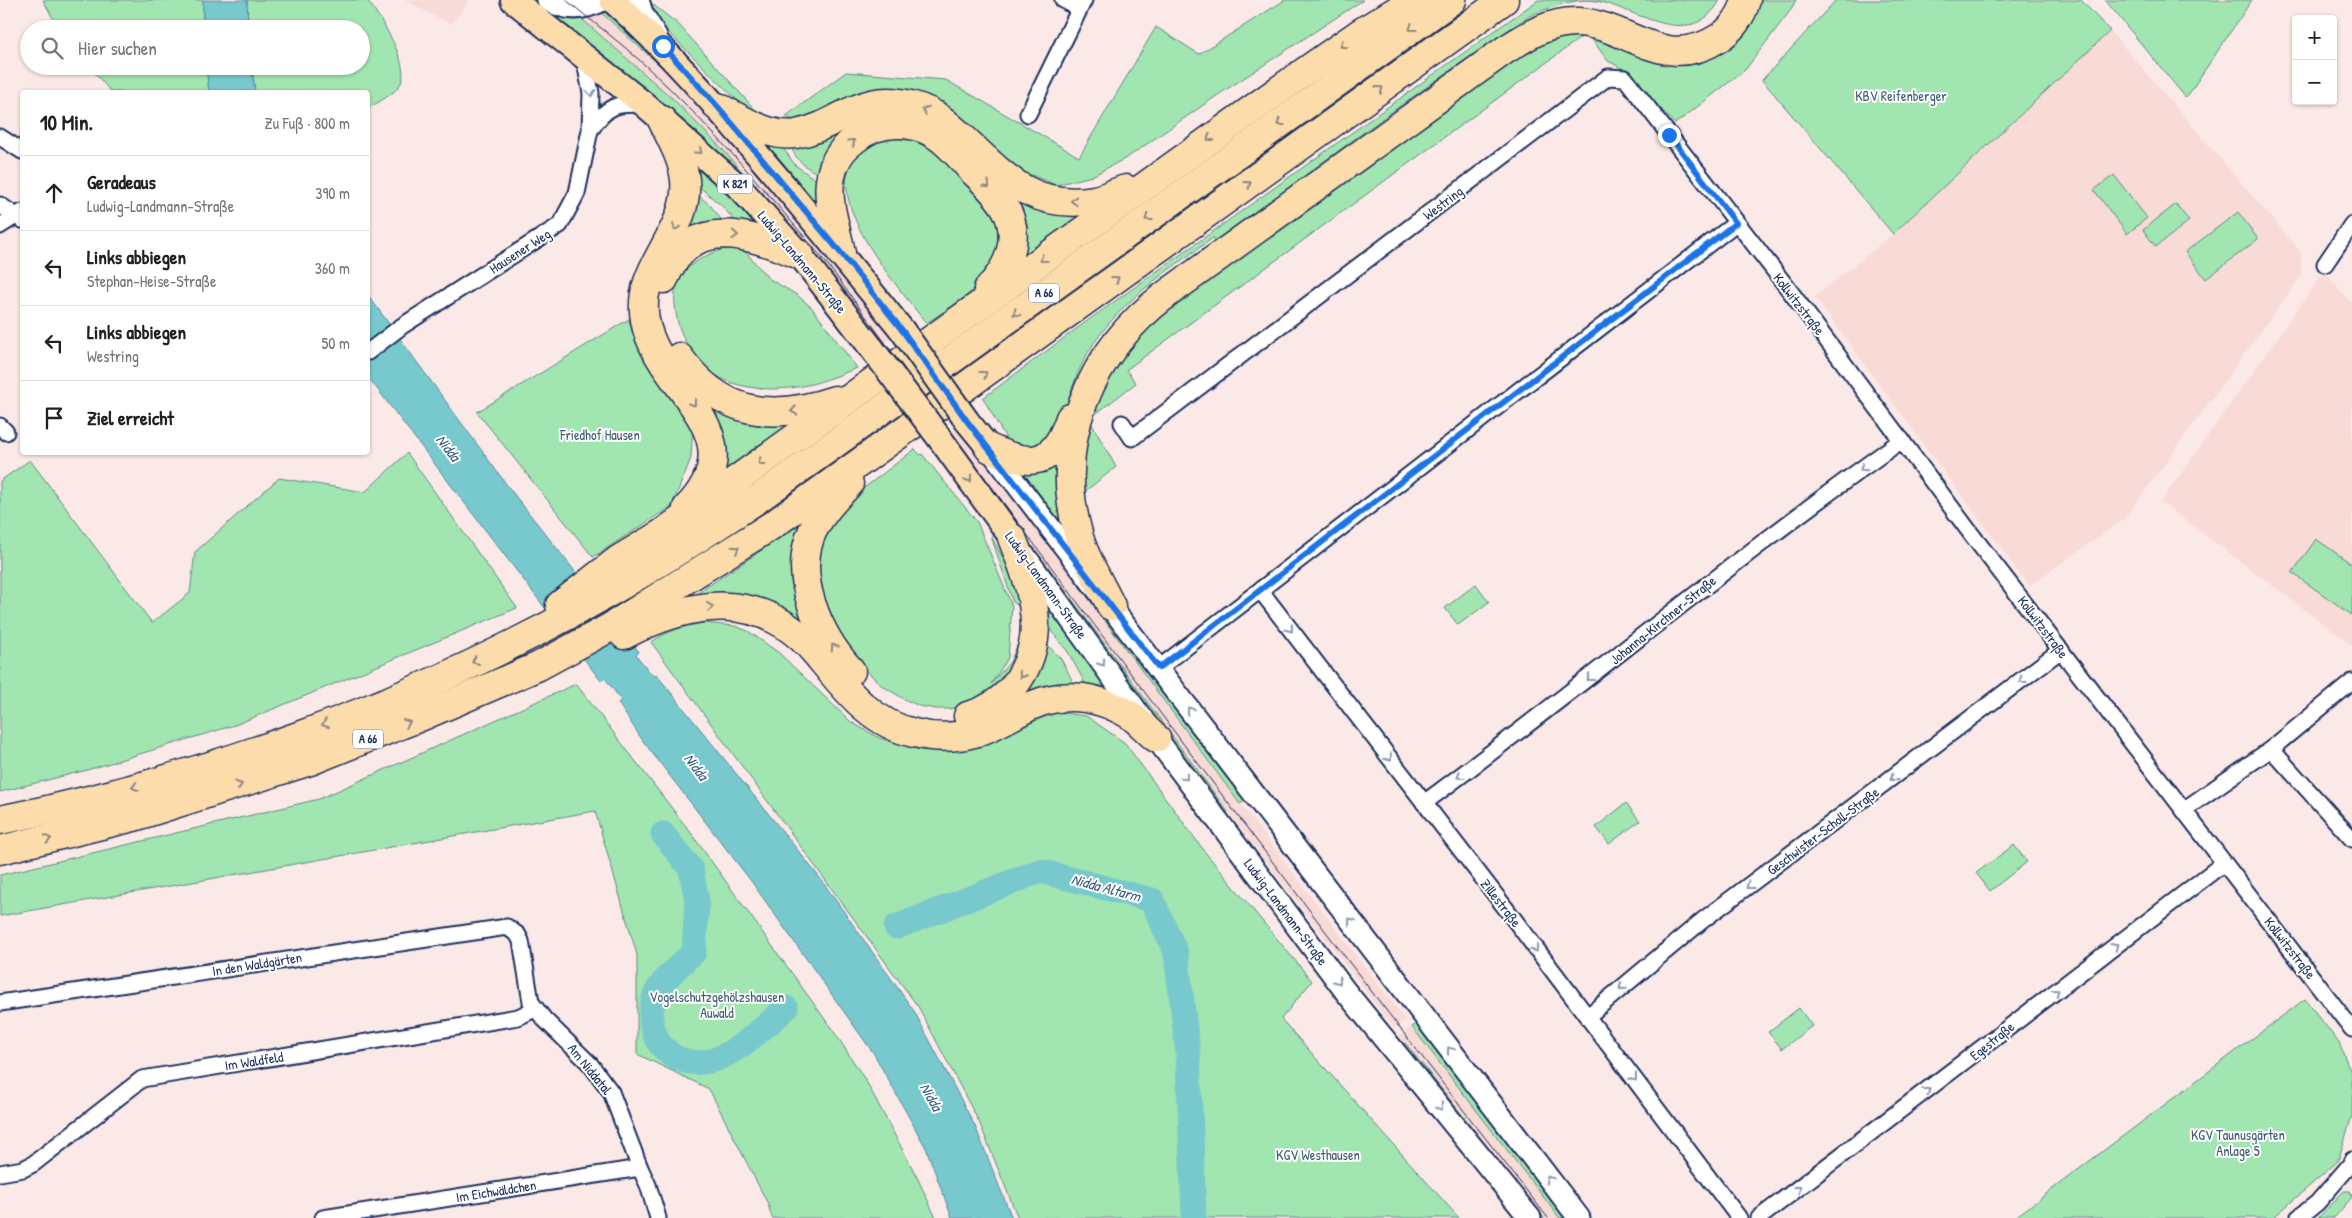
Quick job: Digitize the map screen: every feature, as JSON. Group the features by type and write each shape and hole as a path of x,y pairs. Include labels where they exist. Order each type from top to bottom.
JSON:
{"highway":[{"path":"661,534 1154,179 1360,33 1414,0"},
{"name":"A 66","path":"0,820 125,790 256,749 377,704 519,641 625,570 758,498 1452,0"},
{"name":"A 66","path":"0,850 134,817 251,781 368,739 539,666 586,654 630,631 774,524 1504,0"},
{"path":"989,448 1009,457 1024,460 1039,458 1054,450 1061,442 1078,393 1098,353 1112,335 1144,302 1519,32 1548,16 1562,12 1590,10 1618,16 1658,32 1672,35 1686,34 1712,22 1722,11 1727,0"},
{"path":"1111,606 1086,555 1080,538 1072,502 1070,465 1075,432 1085,396 1104,358 1132,322 1168,293 1465,78 1539,29 1565,23 1590,24 1654,48 1683,51 1703,46 1721,36 1740,15 1746,0"},
{"path":"718,107 766,130 795,134 814,128 863,105 889,102 914,106 931,111 943,119 1006,178 1033,195 1062,202 1095,200 1154,179"},
{"path":"625,570 701,490 709,471 711,446 703,418 662,361 648,333 645,320 643,306 647,280 678,222 684,200 685,180 682,164 654,113"},
{"path":"841,253 829,183 832,169 840,154 848,144 872,128 889,124 905,124 930,132 944,141 994,192 1007,210 1011,228 1012,246 1008,264 997,280 956,321"},
{"path":"800,255 762,240 740,234 721,234 699,241 672,262 663,282 659,303 662,327 674,351 693,375 716,394 746,408 771,412 797,411 857,392"},
{"path":"888,444 820,517 807,549 805,568 807,591 823,631 848,668 866,687 892,705 914,716 937,720 960,719 982,712 998,703 1014,688 1025,672 1032,656 1035,629 1033,604 1012,538"},
{"path":"656,610 684,611 722,605 758,611 774,618 802,639 856,700 882,720 912,733 933,736 962,736 991,727 1034,705 1060,698 1080,697 1103,702 1116,708 1132,717 1156,738"}],"main road":[{"name":"Ludwig-Landmann-Straße","path":"513,0 654,113 740,188 800,255 941,440 1156,738 1346,992 1530,1218"},
{"path":"548,0 577,9 602,0"},
{"name":"K 821","path":"612,0 663,46 718,107 841,253 902,330 967,421 1159,668 1578,1218"},
{"path":"638,0 645,19 663,46"}],"street":[{"path":"1028,114 1081,4 1063,0"},
{"name":"Hausener Weg","path":"370,350 395,331 560,225 576,193 590,130 591,93 584,57"},
{"name":"Westring","path":"1122,423 1132,438 1608,77 1625,78 1736,223"},
{"name":"Hausener Weg","path":"590,130 601,114 609,108 621,104 654,113"},
{"path":"0,137 20,150"},
{"path":"0,205 20,216"},
{"path":"0,226 20,216"},
{"path":"1159,668 1736,223"},
{"name":"Kollwitzstraße","path":"1736,223 2352,1029"},
{"path":"2325,264 2352,224"},
{"name":"Johanna-Kirchner-Straße","path":"1424,802 1590,678 1759,544 1902,440"},
{"name":"Zillestraße","path":"1260,590 1507,910 1558,980 1588,1016 1739,1218"},
{"name":"Geschwister-Scholl-Straße","path":"1588,1016 1703,920 2061,650"},
{"path":"2185,810 2272,749 2352,682"},
{"path":"2272,749 2352,839"},
{"name":"Egestraße","path":"1759,1218 2224,863"},
{"name":"In den Waldgärten","path":"0,1003 496,928 508,927 514,930"},
{"name":"Am Niddatal","path":"514,930 521,941 529,992 535,1009 576,1050 611,1092 648,1185 658,1218"},
{"name":"Im Waldfeld","path":"0,1172 23,1169 33,1164 142,1079 518,1017 535,1009"},
{"path":"2298,1218 2317,1203 2350,1166 2352,1160"},
{"name":"Im Eichwäldchen","path":"323,1218 640,1168"}],"shaded area":[{"path":"404,0 470,0 451,24"},
{"path":"597,9 700,104 894,336 881,345 791,229 726,153 673,99 575,13"},
{"path":"2110,31 2301,252 2301,276 2125,518 2029,586 1815,297 1893,234"},
{"path":"2324,272 2352,303 2352,645 2161,502"},
{"path":"961,425 1194,743 1405,1020 1394,1028 1242,830 948,435"},
{"path":"1412,1027 1560,1218 1544,1218 1399,1036"}],"green space":[{"path":"43,0 203,0 203,20 54,20"},
{"path":"247,0 367,0 386,28 398,53 403,75 401,83 391,94 370,108 370,90 255,90 253,75 370,75 370,20 248,20"},
{"path":"1285,0 1363,0 1218,95 1128,157 1092,176 1056,185 1014,168 944,102 898,88 861,92 798,123 786,116 846,72 946,80 1079,157 1156,27 1199,54"},
{"path":"1538,0 1590,0 1576,1 1549,8 1525,19 1461,62 1216,240 1213,238 1154,281 1117,314 1088,353 1077,375 1057,437 1033,449 1008,442 983,398 1083,324"},
{"path":"1590,0 1720,0 1708,16 1693,24 1677,25 1642,17"},
{"path":"1759,0 1796,0 1790,11 1745,70 1675,124 1625,70 1608,61 1587,33 1126,370 1136,383 1089,419 1116,467 1079,496 1080,428 1143,318 1503,55 1575,28 1662,61"},
{"name":"KBV Reifenberger","path":"1836,0 2081,0 2110,31 1893,234 1762,80"},
{"path":"2105,0 2252,0 2186,98"},
{"path":"651,3 679,25 768,124 745,108 666,30 656,17"},
{"path":"604,7 673,72 686,89 597,9"},
{"path":"549,8 575,13 673,99 726,153 791,230 546,12"},
{"path":"97,75 207,75 209,90 109,90"},
{"path":"884,112 912,114 934,122 951,135 994,176 1022,196 1037,203 1054,208 1093,207 1093,209 1015,266 1019,247 1019,234 1015,215 1009,203 975,161 934,128 922,122 890,119 875,122 861,128 848,137 838,148 829,161 824,176 803,164 792,150 791,144 860,118"},
{"path":"897,136 933,146 994,209 1002,242 985,279 962,300 926,323 883,268 869,246 857,223 849,200 847,179 852,159 856,153 871,140"},
{"path":"759,140 781,145 795,165 822,184 819,209"},
{"path":"691,162 721,188 759,228 741,228 722,206 690,179"},
{"path":"2114,175 2147,218 2127,234 2094,190"},
{"path":"1215,187 1216,189 964,371 961,367"},
{"path":"691,189 710,205 727,227 706,231 687,240 675,249 659,269 652,291 654,315 661,338 674,361 690,381 709,398 729,410 748,417 768,420 807,415 712,485 718,459 717,436 710,417 661,349 653,328 650,307 652,288 657,272 682,226 688,209"},
{"path":"2176,204 2189,221 2156,247 2143,230"},
{"path":"2238,212 2258,239 2206,279 2185,252"},
{"path":"731,248 744,250 768,278 797,295 812,308 857,368 799,387 770,389 739,385 714,374 703,365 686,344 681,331 675,304 676,287 685,272 696,262 709,254"},
{"name":"Friedhof Hausen","path":"629,319 632,331 659,377 693,422 691,458 672,506 593,557 477,412"},
{"path":"915,449 920,455 922,454 977,522 1012,606 1008,658 991,684 1010,662 1024,630 1009,678 967,706 949,709 919,706 881,685 852,656 822,604 817,560 827,527 851,498"},
{"path":"1061,450 1068,540 1009,462"},
{"path":"407,453 517,608 235,725 87,770 0,792 0,481 30,460 152,623 190,593 195,552 279,478 365,492"},
{"path":"814,515 803,542 798,563 801,592 808,614 818,635 846,674 881,705 900,716 932,726 949,727 982,720 1010,704 1021,691 1034,666 1041,638 1061,659 1078,691 1056,692 1036,698 982,724 962,730 941,732 916,728 887,716 864,699 807,637 785,619 759,606 726,600 707,601 677,607"},
{"path":"1016,526 1228,812 1224,815 1019,533"},
{"path":"991,536 1021,591 1028,613 1013,602"},
{"path":"2316,539 2352,564 2352,615 2292,573"},
{"path":"1037,584 1120,698 1086,685 1068,652 1048,627"},
{"path":"1082,584 1141,660 1245,801 1240,804 1079,586"},
{"path":"1476,584 1489,602 1458,625 1445,608"},
{"name":"KGV Westhausen","path":"704,623 735,626 748,631 779,653 851,722 879,738 923,750 940,749 1048,711 1086,716 1125,743 1205,852 1312,981 1281,1019 1459,1218 1018,1218 980,1124 919,1008 651,642 676,630"},
{"name":"Vogelschutzgehölzshausen Auwald","path":"576,684 691,833 837,1036 867,1083 916,1175 936,1218 772,1218 768,1204 709,1089 637,1054 637,955 595,811 0,916 0,875 319,799"},
{"path":"1626,803 1640,821 1609,844 1596,827"},
{"path":"2014,845 2027,862 1990,891 1976,873"},
{"name":"KGV Taunusgärten Anlage 5","path":"2305,999 2339,1043 2352,1075 2352,1116 2338,1161 2273,1218 2014,1218"},
{"path":"1799,1008 1812,1026 1782,1049 1768,1032"},
{"path":"1416,1024 1565,1218 1558,1216 1412,1027"},
{"path":"1405,1043 1544,1218 1539,1218 1400,1046"},
{"path":"2344,1191 2350,1191 2352,1197 2334,1218 2318,1218"}],"water":[{"path":"203,0 247,0 248,20 203,20"},
{"path":"207,75 252,75 255,90 209,90"},
{"name":"Nidda","path":"370,298 509,488 639,652 636,655 653,676 656,674 820,878 914,1011 975,1126 1012,1218 952,1218 926,1148 874,1054 751,881 643,741 618,703 621,700 605,678 601,681 370,380"}],"waterway":[{"name":"Nidda Altarm","path":"663,834 691,869 697,901 694,952 665,980 654,998 651,1014 653,1028 658,1040 666,1050 677,1058 689,1062 704,1062 719,1058 737,1048 786,1008"},
{"name":"Nidda Altarm","path":"896,927 1040,871 1152,900 1176,953 1188,1053 1194,1218"}],"tram line":[{"path":"566,0 636,57 694,113 828,265 1184,744 1364,982 1548,1218"}],"route":[{"path":"663,46 718,107 841,253 902,330 967,421 1159,668 1736,223 1669,135"}]}
